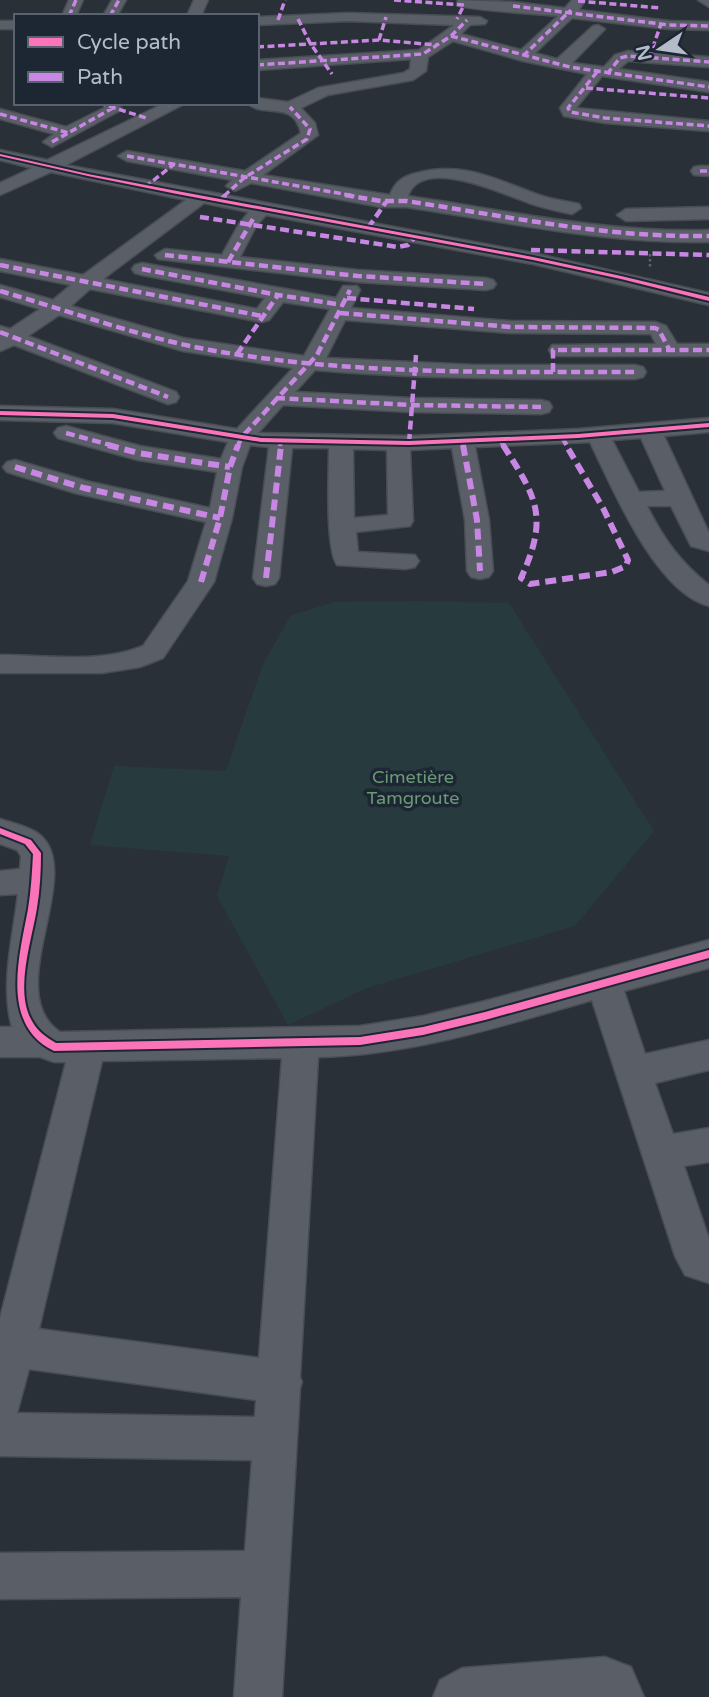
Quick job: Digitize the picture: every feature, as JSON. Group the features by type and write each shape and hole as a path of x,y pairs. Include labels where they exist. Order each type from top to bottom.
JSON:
{"street":[{"path":"278,20 285,0"},
{"path":"302,78 332,74 470,41 495,23 463,11 421,1 394,0"},
{"path":"259,21 386,17 463,11 517,3 658,4 692,42 702,61"},
{"path":"499,20 517,3"},
{"path":"575,5 661,24 709,26"},
{"path":"523,56 575,5"},
{"path":"259,103 290,107 324,91 407,77 418,72 463,11"},
{"path":"379,40 386,17"},
{"path":"298,19 310,43 332,74"},
{"path":"649,58 661,24"},
{"path":"560,65 598,29"},
{"path":"259,47 379,40 433,49"},
{"path":"470,41 560,65 602,73 709,86"},
{"path":"259,65 433,49"},
{"path":"702,61 621,58 586,88 568,108 570,112 605,118 709,126"},
{"path":"586,88 709,98"},
{"path":"0,190 169,105"},
{"path":"52,142 106,106 146,118"},
{"path":"3,338 57,307 86,282 300,144 310,135 307,122 290,107"},
{"path":"0,114 69,133"},
{"path":"0,155 145,187 206,205 248,224 398,247 408,245 416,236"},
{"path":"127,156 244,178 392,201 608,232 666,237 709,235 705,214 619,215 562,206 535,200 472,175 454,172 436,173 410,181 401,187 392,201 368,228"},
{"path":"145,187 173,164"},
{"path":"206,205 262,208 516,253 651,284 709,304"},
{"path":"547,222 562,206"},
{"path":"228,261 248,224 262,208"},
{"path":"592,270 608,252 608,232"},
{"path":"494,249 709,255"},
{"path":"470,317 493,273 516,253"},
{"path":"165,255 358,276 486,284"},
{"path":"247,287 253,264"},
{"path":"0,265 262,316"},
{"path":"142,269 278,295 470,317 537,328 658,329"},
{"path":"651,284 658,329 670,351"},
{"path":"0,291 155,337 237,354 311,364 415,362 554,372 635,372"},
{"path":"237,354 278,295"},
{"path":"0,664 117,662 145,657 160,645 201,582 220,518 230,467 241,438 311,364 345,302"},
{"path":"3,338 168,397"},
{"path":"554,372 553,350 709,350"},
{"path":"343,525 401,521 404,443 415,362"},
{"path":"276,398 411,405 541,407"},
{"path":"0,414 113,416 241,438 404,443 463,443 709,425"},
{"path":"650,431 700,541 709,543"},
{"path":"66,433 138,453 230,467"},
{"path":"598,435 648,533 664,557 680,575 709,598"},
{"path":"266,578 281,440"},
{"path":"341,442 346,559 406,561"},
{"path":"463,443 477,520 480,571"},
{"path":"15,467 84,488 220,518"},
{"path":"633,499 680,498"},
{"path":"0,831 32,845 37,853 33,910 16,986 25,1021 42,1042"},
{"path":"0,883 35,880"},
{"path":"0,1042 42,1042 54,1047 88,1047 360,1041 423,1031 709,954"},
{"path":"604,983 695,1256 699,1262 709,1264"},
{"path":"258,1697 302,1043"},
{"path":"0,1401 88,1047"},
{"path":"634,1072 709,1055"},
{"path":"661,1153 709,1145"},
{"path":"13,1346 281,1382"},
{"path":"0,1434 277,1440"},
{"path":"0,1576 267,1574"},
{"path":"457,1697 462,1692 605,1681 614,1684 620,1697"}],"green space":[{"name":"Cimetière Tamgroute","path":"335,602 509,603 654,831 575,926 367,988 288,1025 217,896 229,856 90,845 114,766 226,771 263,664 291,615"}],"marked path":[{"path":"70,14 76,0"},
{"path":"111,14 119,0"},
{"path":"278,20 285,0"},
{"path":"394,0 464,5 457,19"},
{"path":"578,1 661,8"},
{"path":"513,6 669,25 709,26"},
{"path":"523,56 571,10"},
{"path":"379,40 386,17"},
{"path":"298,19 310,43 332,74"},
{"path":"259,65 423,54 451,36 467,20"},
{"path":"649,58 661,24"},
{"path":"451,36 570,67 709,87"},
{"path":"259,47 379,40 437,45"},
{"path":"607,74 620,58 628,56 709,62"},
{"path":"597,72 568,108 570,112 605,118 709,126"},
{"path":"586,88 709,98"},
{"path":"105,105 146,118"},
{"path":"219,201 244,178 307,139 310,129 290,107"},
{"path":"52,142 113,108"},
{"path":"0,114 69,133"},
{"path":"127,156 381,201 406,201 608,232 666,237 709,236"},
{"path":"145,187 173,165"},
{"path":"700,171 709,171"},
{"path":"368,228 386,202"},
{"path":"200,217 398,247 408,245 416,236"},
{"path":"228,262 253,219"},
{"path":"531,250 709,255"},
{"path":"165,255 358,276 486,284"},
{"path":"0,265 262,316"},
{"path":"142,269 278,295"},
{"path":"201,582 220,518 230,467 241,438 317,355 350,290"},
{"path":"0,291 183,345 263,358 422,370 635,372"},
{"path":"237,354 278,295 343,305"},
{"path":"347,298 474,309"},
{"path":"340,313 511,327 655,328 659,330 670,351"},
{"path":"0,332 168,397"},
{"path":"553,372 553,350 709,350"},
{"path":"409,443 416,355"},
{"path":"276,398 411,405 541,407"},
{"path":"66,433 138,453 230,467"},
{"path":"500,440 536,506 536,538 521,578 530,584 612,572 626,566 628,560 603,508 562,437"},
{"path":"266,578 281,440"},
{"path":"463,443 477,520 480,571"},
{"path":"15,467 84,488 220,518"}],"cycle path":[{"path":"0,155 177,193 533,258 709,299"},
{"path":"0,413 113,416 261,440 409,443 578,436 709,425"},
{"path":"0,831 28,842 37,853 33,905 21,968 21,1005 27,1022 37,1036 54,1047 360,1041 423,1031 485,1016 709,954"}]}
